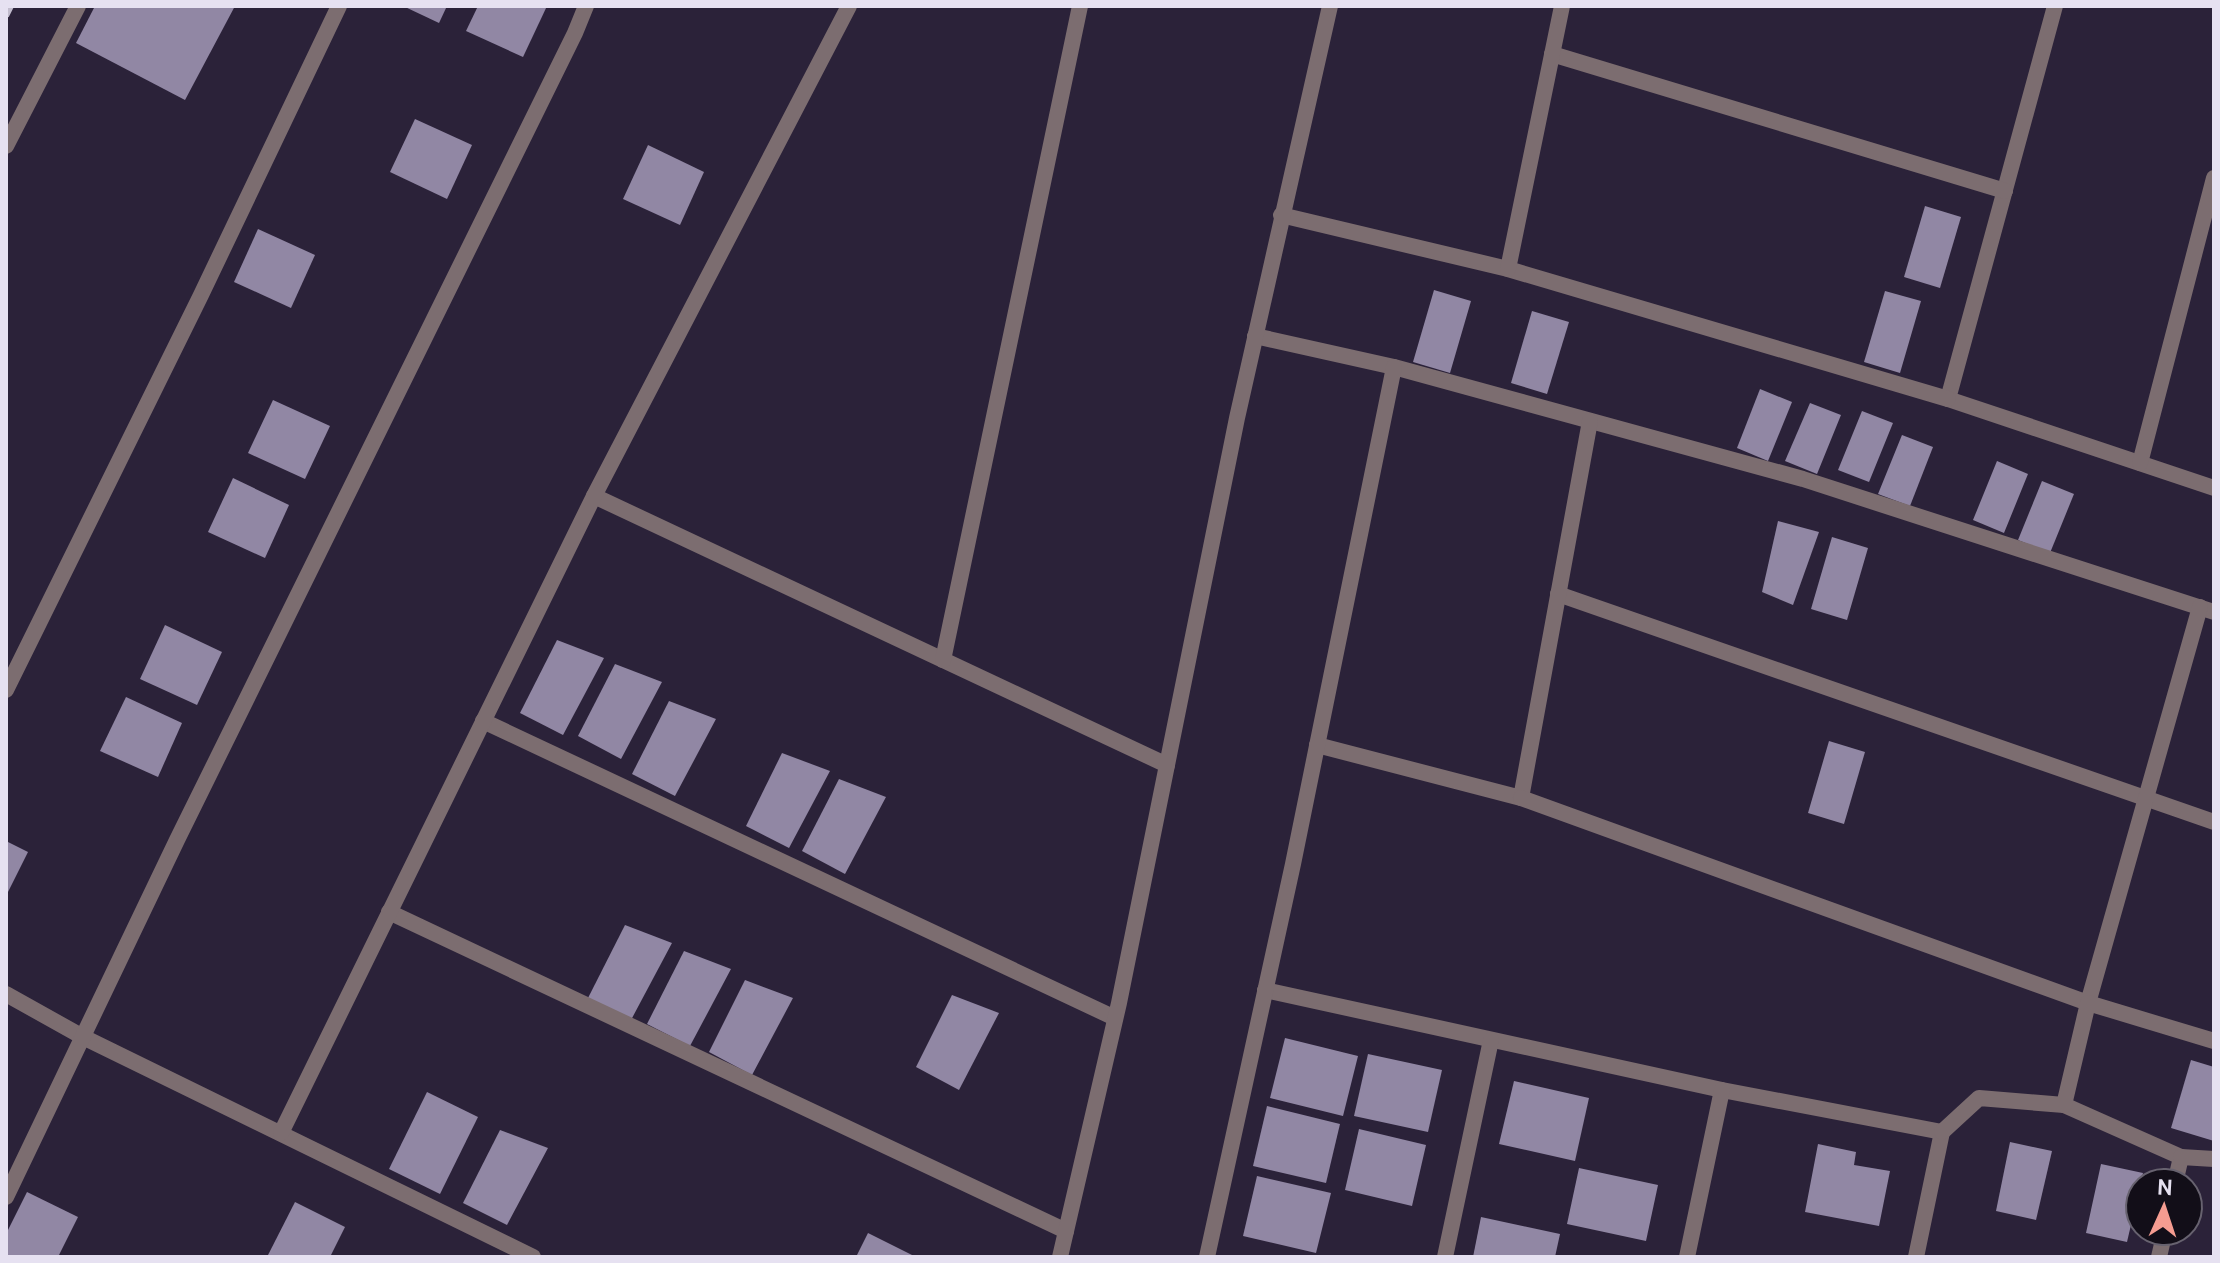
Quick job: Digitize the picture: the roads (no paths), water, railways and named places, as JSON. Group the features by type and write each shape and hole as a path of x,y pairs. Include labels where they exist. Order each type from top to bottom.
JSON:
{"street":[{"path":"6,146 78,6"},
{"path":"6,690 201,295 339,6"},
{"path":"6,1197 586,6"},
{"path":"281,1133 594,496 849,6"},
{"path":"943,660 1080,6"},
{"path":"1060,1257 1115,1018 1281,215 1330,6"},
{"path":"1508,269 1562,6"},
{"path":"1948,399 2055,6"},
{"path":"1552,54 2005,191"},
{"path":"2140,463 2214,178"},
{"path":"1281,215 1508,269 1948,399 2214,488"},
{"path":"1255,336 1394,367 1803,479 2207,609 2146,800 2088,1003 2064,1105"},
{"path":"1207,1257 1394,367"},
{"path":"1521,798 1590,421"},
{"path":"594,496 1167,765"},
{"path":"1558,594 2214,822"},
{"path":"483,721 1115,1018"},
{"path":"1317,745 1521,798 2088,1003 2214,1041"},
{"path":"389,912 1066,1231"},
{"path":"1265,990 1722,1090 1942,1132"},
{"path":"6,994 83,1037 533,1257"},
{"path":"1445,1257 1491,1040"},
{"path":"1687,1257 1722,1090"},
{"path":"1916,1257 1942,1132 1979,1098 2064,1105 2181,1157 2214,1159"},
{"path":"2179,1167 2181,1157"}],"railway":[{"path":"6,16 11,6"}]}
